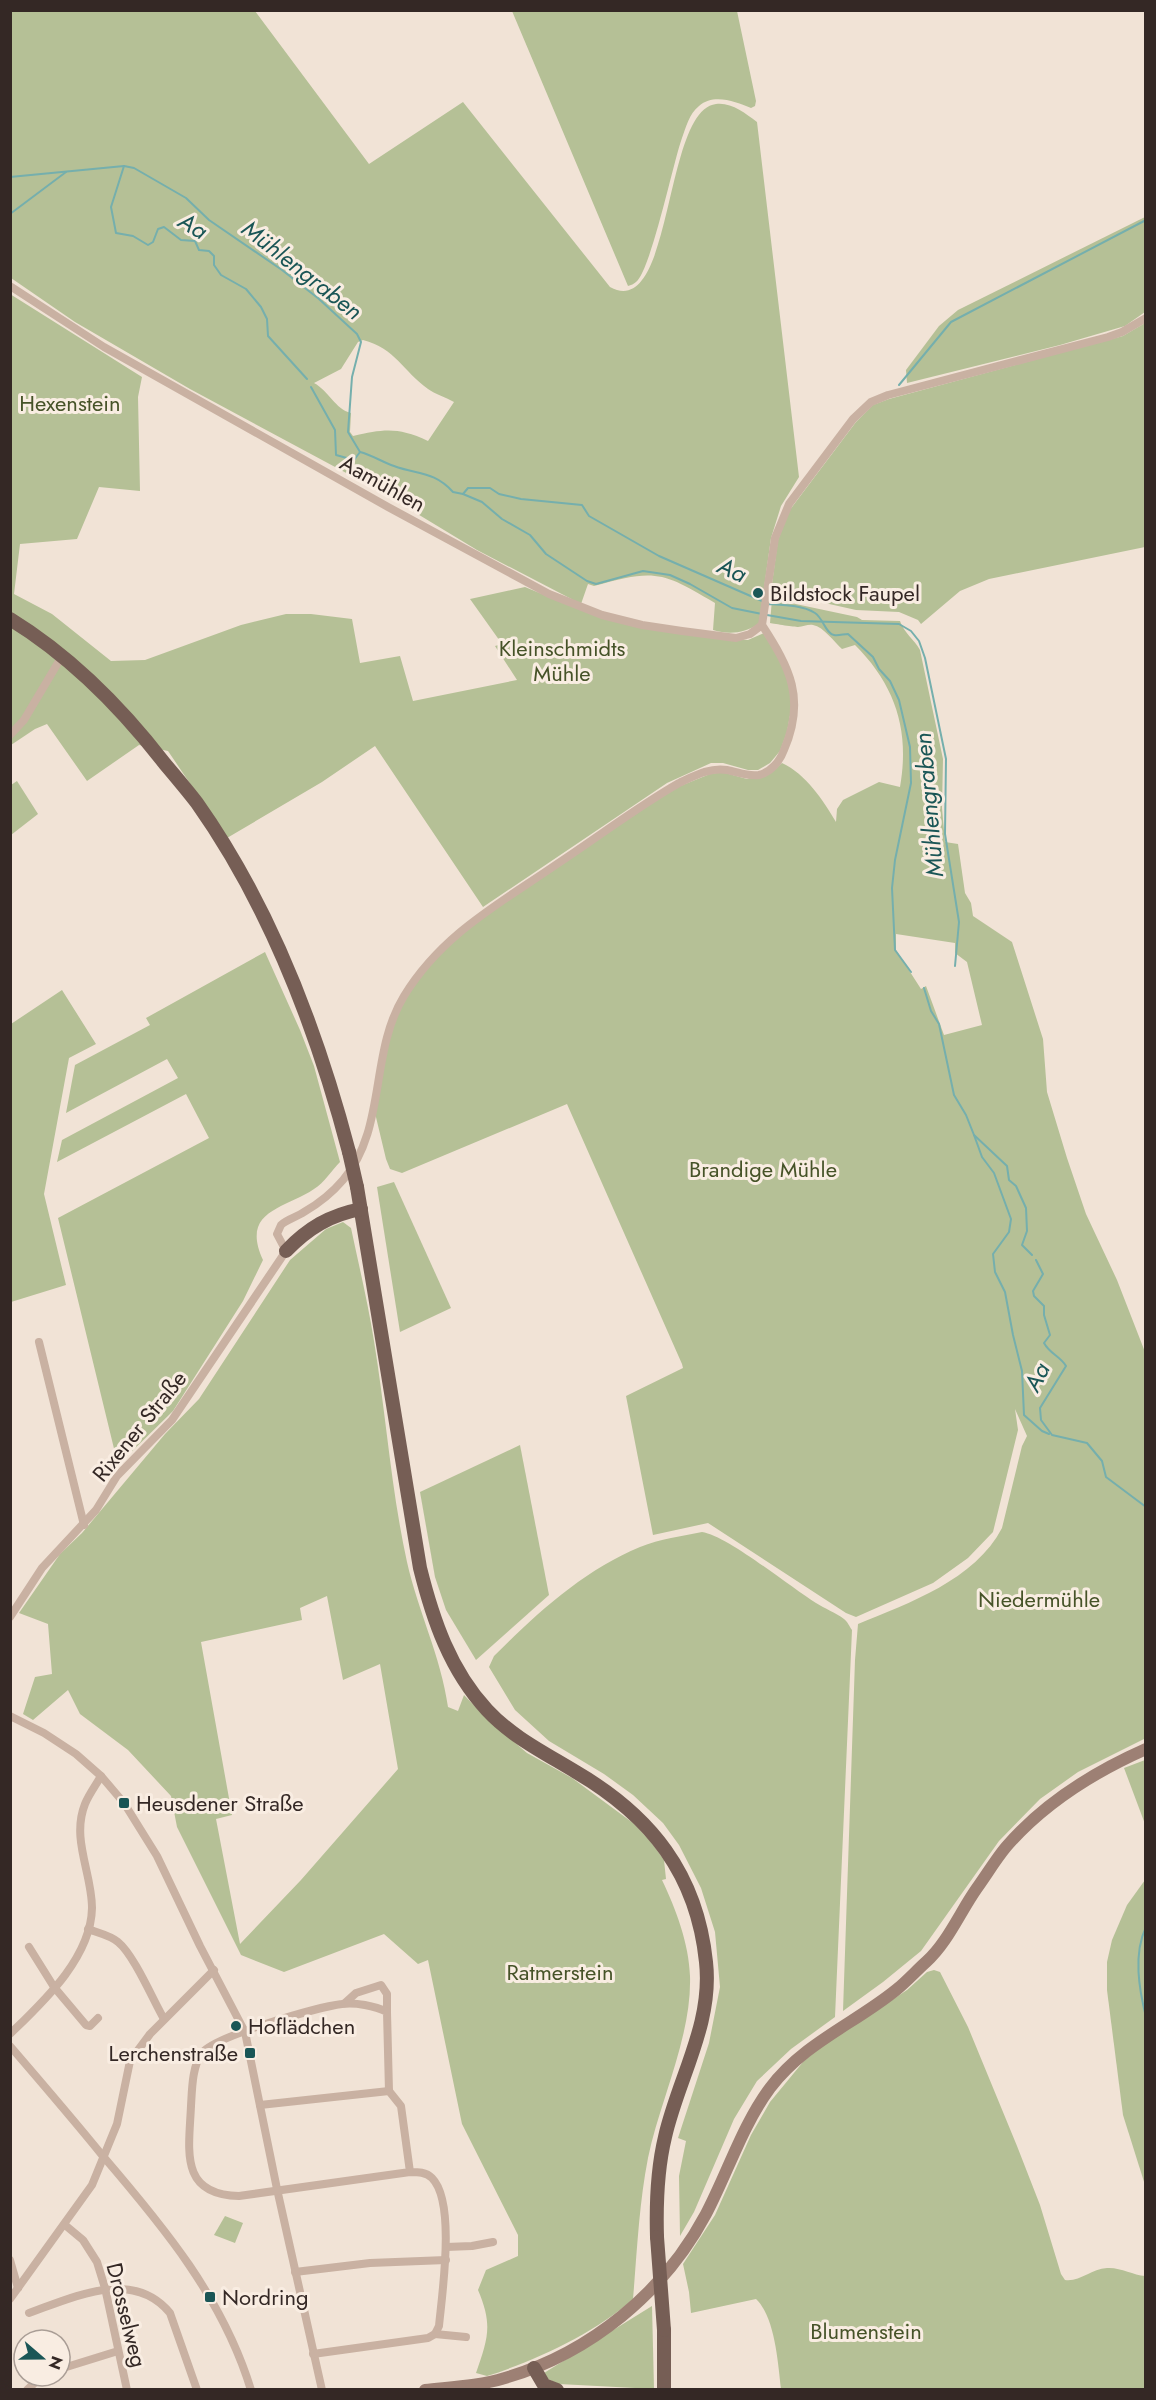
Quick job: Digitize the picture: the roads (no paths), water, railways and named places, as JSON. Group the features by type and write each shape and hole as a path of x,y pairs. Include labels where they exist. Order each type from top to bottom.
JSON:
{"main road":[{"path":"10,619 87,676 138,728 197,804 237,868 273,936 322,1059 349,1152 361,1209 420,1568 433,1616 458,1671 487,1710 509,1731 610,1794 640,1818 668,1851 690,1892 698,1914 705,1953 707,1987 697,2039 665,2137 656,2195 664,2330 664,2390"},
{"path":"286,1251 312,1227 335,1215 361,1209"},
{"path":"534,2368 544,2385 557,2390"}],"street":[{"name":"Aamühlen","path":"10,286 94,342 388,507 549,594 616,620 682,631 736,638 750,634 763,622"},
{"path":"286,1251 277,1234 281,1225 327,1195 344,1179 360,1156 369,1129 386,1037 393,1017 413,983 448,942 486,910 679,783 708,771 723,770 755,775 764,773 775,766 783,754 790,733 794,718 794,695 784,661 763,622 775,538 789,504 853,419 871,402 888,395 1108,337 1146,318"},
{"path":"10,735 24,720 62,656"},
{"name":"Rixener Straße","path":"10,1617 42,1568 84,1525 117,1476 152,1442 182,1407 286,1251"},
{"path":"39,1342 84,1525"},
{"path":"10,1716 58,1741 101,1776 124,1803 143,1831 245,2032 322,2390"},
{"path":"425,2390 467,2388 534,2368 596,2336 649,2292 674,2264 706,2213 751,2119 771,2088 802,2053 896,1990 930,1958 1006,1847 1045,1809 1083,1782 1146,1749"},
{"path":"10,2034 54,1987 84,1943 92,1910 90,1884 80,1836 81,1818 85,1802 101,1776"},
{"path":"88,1929 119,1942 128,1953 164,2019"},
{"path":"28,1947 54,1987 86,2025 90,2026 98,2018"},
{"path":"10,2299 92,2185 117,2124 130,2061 164,2019 214,1970"},
{"path":"345,2003 356,1993 381,1985 387,1994 388,2091 401,2106 410,2172"},
{"path":"313,2354 428,2338 435,2334 439,2326 446,2260 443,2209 437,2184 430,2175 410,2172 239,2196 214,2193 196,2179 188,2158 192,2093 198,2059 209,2046 301,2013 345,2003 381,2008 387,2012"},
{"path":"10,2046 160,2223 189,2263 231,2335 251,2390"},
{"path":"260,2105 388,2091"},
{"name":"Drosselweg","path":"65,2225 90,2250 97,2262 105,2288 127,2390"},
{"path":"446,2247 493,2242"},
{"path":"10,2260 18,2288"},
{"path":"295,2272 370,2263 446,2260"},
{"path":"29,2313 105,2288 141,2292 162,2304 170,2313 197,2390"},
{"path":"435,2334 466,2337"},
{"path":"72,2365 118,2351"}],"waterway":[{"name":"Mühlengraben","path":"124,166 134,168 186,198 209,220 282,270 319,299 357,334 361,342 352,377 348,432 360,452"},
{"name":"Aa","path":"10,177 124,166 111,207 116,233 133,236 148,245 153,242 158,229 164,227 181,240 195,241 199,250 209,251 214,256 214,265 221,275 246,289 261,307 267,319 268,336 307,379"},
{"name":"Mühlengraben","path":"10,214 66,172"},
{"path":"899,385 951,322 1146,220"},
{"name":"Aa","path":"311,387 335,430 336,455 354,460 360,452 364,453 394,466 439,480 453,492 463,494 468,488 490,488 499,494 521,499 582,505 589,516 659,556 762,601"},
{"name":"Mühlengraben","path":"463,494 482,502 502,519 530,535 546,554 587,581 596,584 643,571 670,575 732,608 762,614"},
{"name":"Aa","path":"767,604 810,610 818,615 831,634 848,634 873,657 879,669 890,681 899,700 910,747 911,783 895,860 892,888 895,950 911,972"},
{"name":"Mühlengraben","path":"767,615 801,621 899,624 911,631 919,641 925,658 946,759 945,834 959,922 955,966"},
{"name":"Aa","path":"924,988 931,1011 939,1024 954,1095 974,1135 1007,1166 1009,1180 1016,1186 1026,1208 1027,1231 1022,1245 1032,1255"},
{"name":"Mühlengraben","path":"974,1135 982,1157 994,1173 1011,1219 1009,1232 993,1254 995,1272 1005,1292 1022,1371 1024,1415 1042,1431 1049,1434"},
{"name":"Aa","path":"1036,1260 1043,1274 1033,1291 1034,1296 1044,1306 1044,1315 1050,1335 1044,1343 1066,1366 1040,1408 1041,1420 1052,1435 1087,1443 1102,1461 1106,1477 1146,1507"},
{"name":"Aa","path":"1146,1927 1138,1960 1139,1983 1146,2017"}],"place":[{"name":"Bildstock Faupel","path":"758,593"},
{"name":"Heusdener Straße","path":"124,1803"},
{"name":"Hoflädchen","path":"236,2026"},
{"name":"Lerchenstraße","path":"250,2053"},
{"name":"Nordring","path":"210,2297"}],"park label":[{"name":"Hexenstein","path":"70,403"},
{"name":"Kleinschmidts Mühle","path":"562,660"},
{"name":"Brandige Mühle","path":"763,1169"},
{"name":"Niedermühle","path":"1039,1599"},
{"name":"Ratmerstein","path":"560,1972"},
{"name":"Blumenstein","path":"866,2331"}]}
